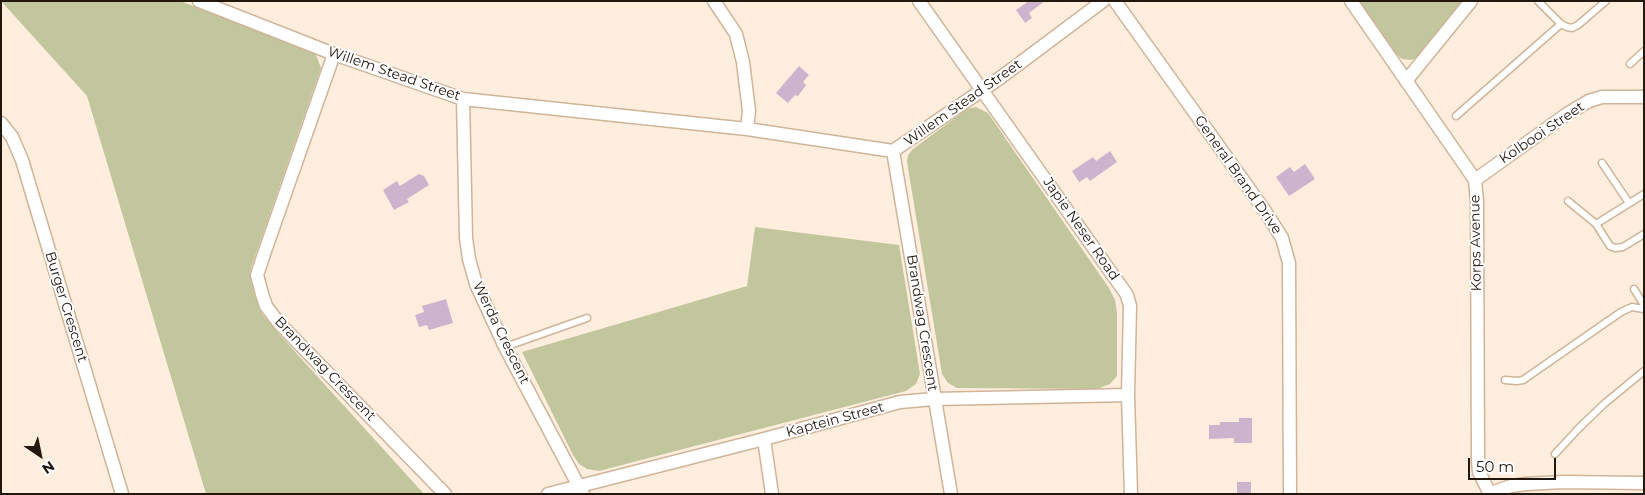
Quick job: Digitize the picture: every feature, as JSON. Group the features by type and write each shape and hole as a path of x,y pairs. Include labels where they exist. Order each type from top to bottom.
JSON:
{"street":[{"name":"Willem Stead Street","path":"199,1 334,54 463,99 747,129 893,151 982,90 1103,1"},
{"path":"714,1 736,34 743,62 749,111 747,129"},
{"name":"Japie Neser Road","path":"919,1 1126,295 1130,306 1128,395 1131,494"},
{"name":"General Brand Drive","path":"1115,1 1266,211 1282,238 1289,263 1290,494"},
{"name":"Korps Avenue","path":"1351,1 1475,180 1477,202 1478,461 1479,472 1489,493"},
{"path":"1406,81 1471,1"},
{"name":"Brandwag Crescent","path":"334,54 257,275 266,306 278,322 445,494"},
{"name":"Kolbooi Street","path":"1475,180 1566,114 1588,101 1602,97 1644,97"},
{"name":"Werda Crescent","path":"463,99 466,238 469,259 476,284 505,347 582,490"},
{"name":"Burger Crescent","path":"1,123 12,137 22,160 122,494"},
{"name":"Brandwag Crescent","path":"893,151 951,494"},
{"name":"Kaptein Street","path":"548,494 582,490 900,402 934,399 1128,395"},
{"path":"764,439 772,494"},
{"path":"1489,493 1526,484 1563,482 1644,483"}],"lane":[{"path":"1538,1 1561,24 1572,28 1606,1"},
{"path":"1456,116 1561,24"},
{"path":"1630,64 1644,51"},
{"path":"1602,163 1629,203"},
{"path":"1596,224 1644,194"},
{"path":"1568,201 1596,224 1610,246 1615,248 1624,247 1644,234"},
{"path":"1505,380 1523,380 1621,312 1632,307 1644,307 1634,289"},
{"path":"505,347 588,318"},
{"path":"1555,454 1598,410 1626,384 1644,371"}],"green space":[{"path":"1,1 180,1 315,52 321,68 251,268 254,293 263,315 279,334 424,494 206,494 87,96"},
{"path":"1358,1 1464,1 1419,57 1411,60 1402,59 1394,52"},
{"path":"976,107 988,113 1109,288 1115,300 1117,313 1117,376 1110,384 1097,389 957,388 948,383 942,374 907,162 908,155 913,149 967,109"},
{"path":"755,227 899,245 920,374 916,384 906,391 599,471 587,469 579,464 522,352 747,286"}],"building":[{"path":"1029,1 1045,1 1029,13 1032,18 1025,23 1016,10"},
{"path":"799,66 809,75 803,82 806,85 798,96 795,95 788,103 776,93"},
{"path":"1110,151 1117,162 1090,181 1087,177 1079,182 1072,171 1093,157 1096,161"},
{"path":"1305,164 1315,179 1289,196 1276,177 1290,167 1294,172"},
{"path":"419,174 424,176 429,185 407,199 409,202 394,210 383,190 397,181 400,186"},
{"path":"446,299 453,323 429,330 427,325 419,327 415,315 424,312 422,306"},
{"path":"1239,418 1252,418 1252,443 1234,443 1234,438 1209,439 1209,425 1220,425 1220,422 1239,422"},
{"path":"1237,482 1251,482 1251,494 1237,494"}]}
